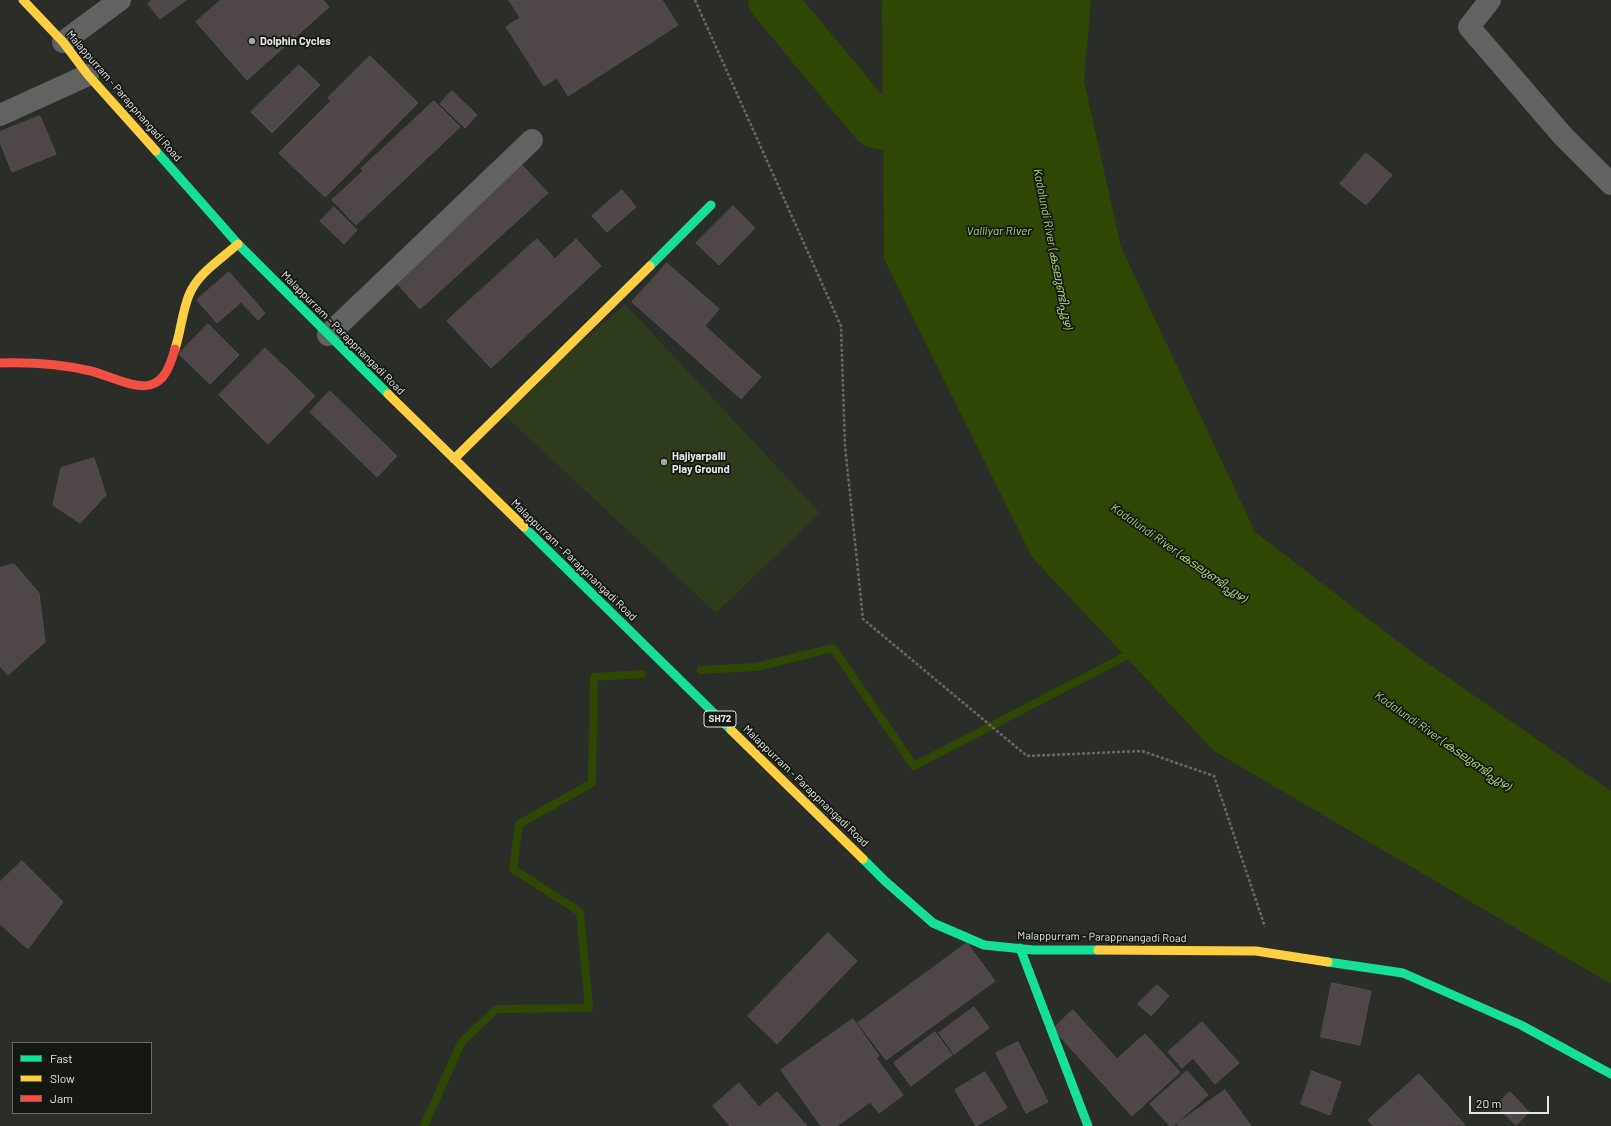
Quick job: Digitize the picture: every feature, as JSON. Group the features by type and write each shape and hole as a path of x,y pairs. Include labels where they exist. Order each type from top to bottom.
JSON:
{"main road":[{"name":"Malappurram - Parappnangadi Road","path":"23,0 63,42 88,75 238,244 328,335 885,881 933,923 984,945 1041,950 1256,951 1403,973 1520,1025 1611,1074"},
{"path":"454,459 711,205"},
{"path":"0,363 35,362 91,372 139,384 151,385 162,380 172,361 182,318 192,288 238,244"},
{"path":"1020,948 1088,1126"}],"street":[{"path":"63,42 120,0"},
{"path":"1490,0 1469,27 1563,136 1611,184"},
{"path":"0,115 88,75"},
{"path":"328,335 532,140"}],"path":[{"path":"695,0 841,326 845,446 863,619 1027,756 1142,751 1214,776 1273,953"}],"shaded area":[{"name":"Hajiyarpalli Play Ground","path":"625,304 820,513 716,613 501,412"}],"water":[{"name":"Valliyar River","path":"882,0 1091,0 1084,81 1121,247 1255,532 1413,653 1611,791 1611,984 1214,751 1032,557 884,259"}],"building":[{"path":"152,0 186,0 160,19 148,4"},
{"path":"221,0 323,0 329,7 247,80 196,22"},
{"path":"509,0 662,0 678,25 568,96 557,78 544,86 506,27 520,18"},
{"path":"370,56 418,103 325,197 279,153 331,101 328,98"},
{"path":"299,65 320,85 272,133 251,112"},
{"path":"452,91 477,115 465,128 440,104"},
{"path":"434,101 460,127 356,225 332,200 363,171 361,169"},
{"path":"40,116 56,154 12,172 0,142 0,132"},
{"path":"1366,153 1392,175 1366,205 1340,184"},
{"path":"522,165 548,193 420,309 395,281"},
{"path":"622,190 636,207 607,232 592,216"},
{"path":"733,206 755,228 719,265 696,243"},
{"path":"334,207 357,230 344,244 320,221"},
{"path":"537,239 555,259 576,239 601,266 491,368 447,321"},
{"path":"667,263 719,309 705,326 761,377 741,399 632,302"},
{"path":"229,272 265,313 258,320 241,302 217,323 197,300"},
{"path":"208,324 239,355 210,384 179,354"},
{"path":"265,348 315,396 268,444 219,395"},
{"path":"330,391 397,456 377,477 310,412"},
{"path":"94,458 106,495 80,523 53,505 61,468"},
{"path":"14,564 39,593 45,642 8,675 0,666 0,568"},
{"path":"22,861 63,902 28,949 0,924 0,882"},
{"path":"828,933 857,961 777,1044 748,1016"},
{"path":"967,943 995,981 886,1060 858,1023"},
{"path":"1332,983 1371,991 1360,1045 1321,1037"},
{"path":"1157,985 1169,996 1151,1016 1138,1004"},
{"path":"974,1007 989,1028 954,1054 939,1033"},
{"path":"1073,1010 1117,1059 1145,1034 1180,1072 1132,1116 1053,1029"},
{"path":"853,1019 879,1056 876,1058 903,1095 879,1113 870,1102 837,1126 821,1126 781,1070"},
{"path":"1202,1022 1239,1063 1215,1084 1193,1058 1182,1068 1168,1052"},
{"path":"935,1032 952,1055 911,1086 894,1063"},
{"path":"1018,1042 1048,1102 1026,1113 996,1053"},
{"path":"1187,1071 1208,1095 1173,1126 1170,1126 1150,1104"},
{"path":"1312,1071 1341,1082 1330,1115 1301,1104"},
{"path":"985,1072 1007,1108 976,1126 955,1090"},
{"path":"1419,1074 1465,1125 1373,1126 1368,1120"},
{"path":"739,1083 759,1107 777,1092 807,1126 730,1126 713,1106"},
{"path":"1225,1090 1251,1126 1179,1126 1177,1124"},
{"path":"1510,1092 1529,1112 1516,1125 1496,1106"}],"waterway":[{"path":"772,0 875,124 948,137"},
{"path":"701,670 756,667 833,648 914,766 1126,656 1133,648"},
{"path":"424,1126 461,1043 496,1009 589,1008 580,912 513,869 519,824 592,783 594,677 642,674"}],"traffic: fast":[{"path":"156,151 238,244 388,394"},
{"path":"650,266 711,205"},
{"path":"524,527 731,730"},
{"path":"863,859 885,881 933,923 984,945 1033,950 1098,950"},
{"path":"1020,948 1088,1126"},
{"path":"1328,962 1403,973 1521,1025 1611,1074"}],"traffic: slow":[{"path":"23,0 63,42 88,75 156,151"},
{"path":"175,349 185,308 193,287 210,267 238,244"},
{"path":"454,459 650,266"},
{"path":"388,394 524,527"},
{"path":"731,730 863,859"},
{"path":"1098,950 1256,951 1328,962"}],"traffic: jam":[{"path":"0,363 35,363 57,365 91,371 136,385 144,386 156,383 160,380 170,365 175,349"}],"place":[{"name":"Dolphin Cycles","path":"252,41"},
{"name":"Hajiyarpalli Play Ground","path":"664,462"}],"water label":[{"name":"Kadalundi River (കടലുണ്ടിപ്പുഴ)","path":"1053,249"},
{"name":"Kadalundi River (കടലുണ്ടിപ്പുഴ)","path":"1179,553"},
{"name":"Kadalundi River (കടലുണ്ടിപ്പുഴ)","path":"1443,741"}]}
